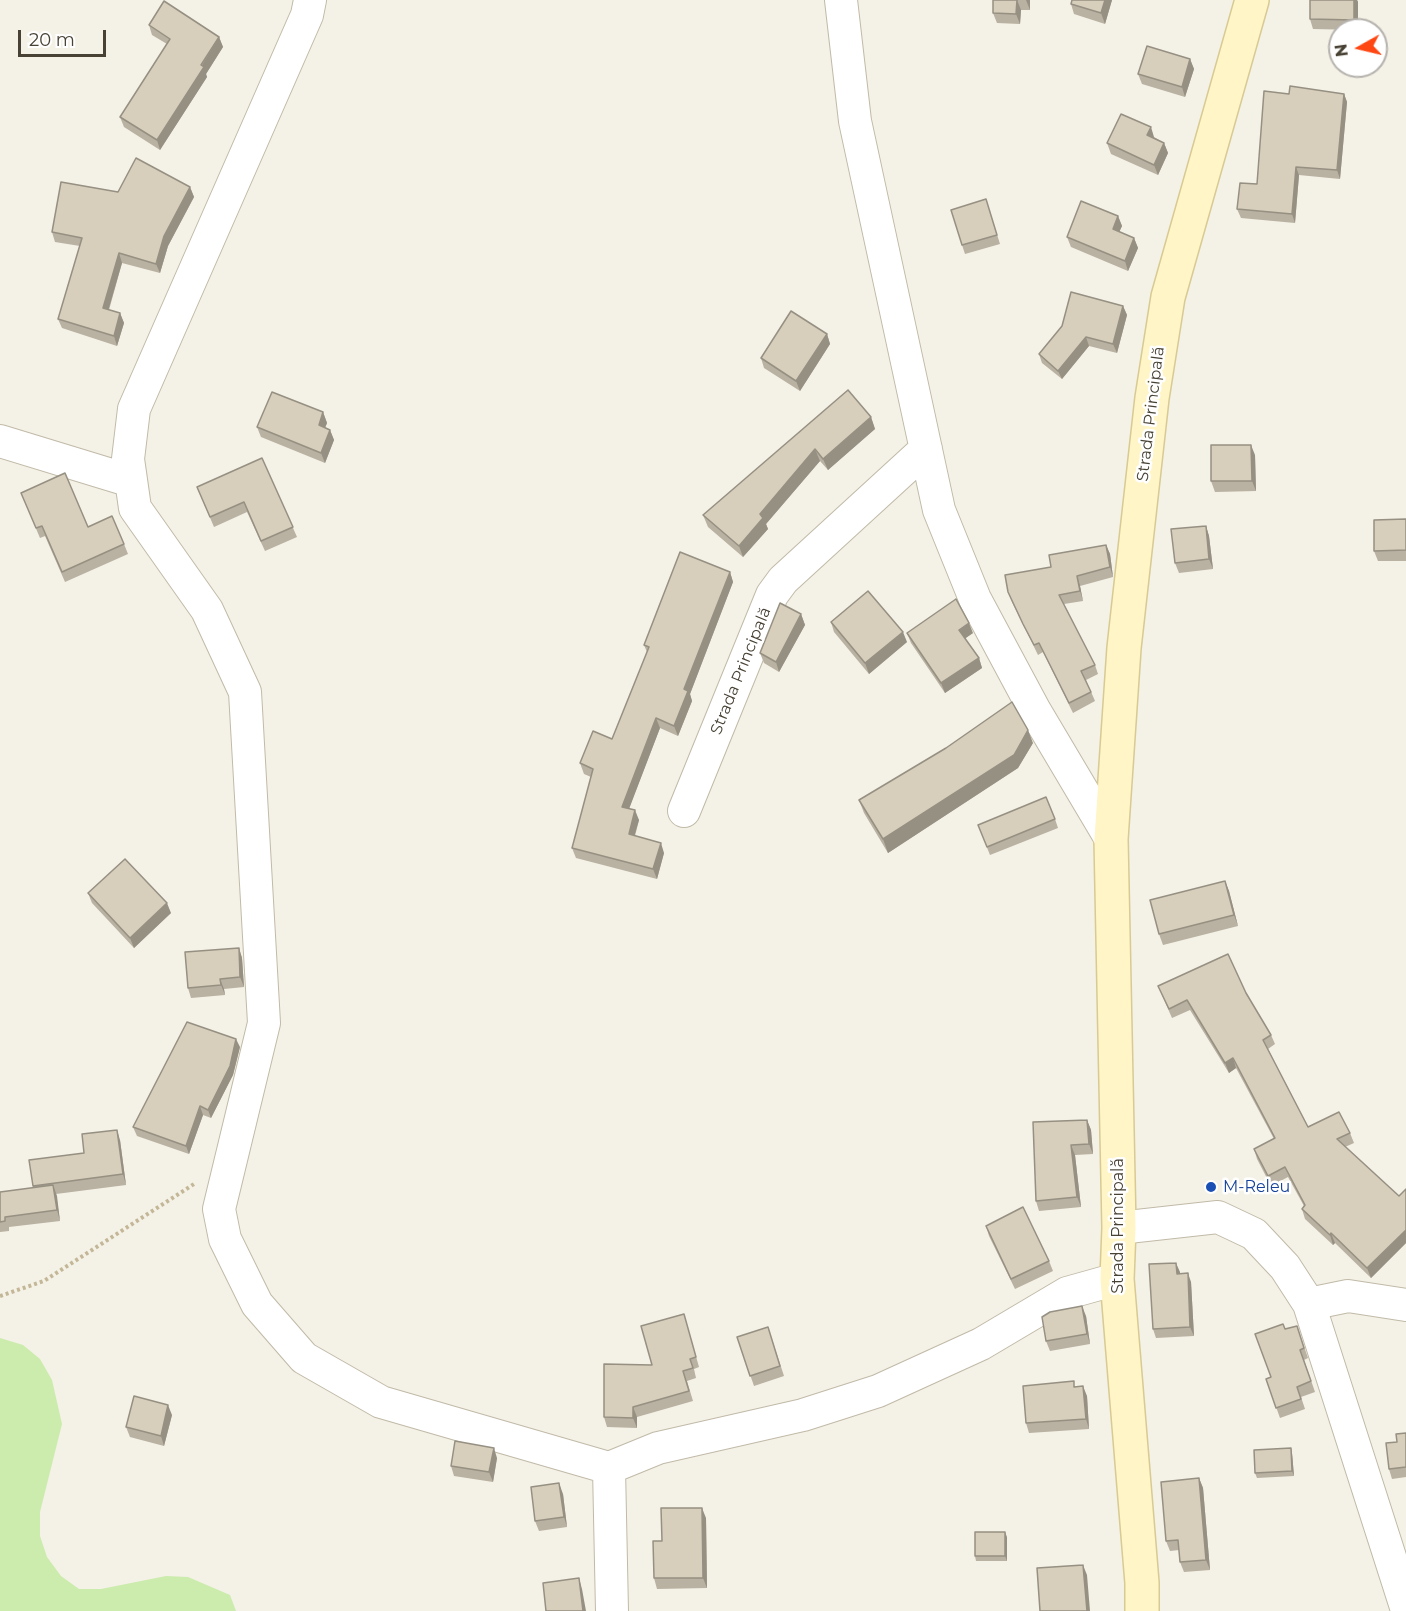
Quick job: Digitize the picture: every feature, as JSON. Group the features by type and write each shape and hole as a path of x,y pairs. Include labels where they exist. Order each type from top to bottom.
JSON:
{"street":[{"path":"310,0 307,15 134,409 128,459 135,508 207,610 245,692 264,1023 219,1209 225,1239 257,1304 304,1359 381,1402 609,1468 658,1448 803,1415 878,1391 981,1344 1067,1293 1117,1279"},
{"name":"Strada Principală","path":"841,0 855,121 939,510 975,599 1035,711 1111,839"},
{"name":"Strada Principală","path":"1142,1611 1142,1583 1117,1279 1119,1228 1111,839 1124,648 1152,398 1168,297 1251,0"},
{"path":"0,441 131,481"},
{"name":"Strada Principală","path":"684,811 772,596 783,580 926,449"},
{"path":"1119,1228 1218,1217 1235,1223 1254,1234 1285,1267 1309,1304 1406,1607"},
{"path":"1309,1304 1348,1296 1406,1305"},
{"path":"609,1468 612,1611"}],"path":[{"path":"0,1296 44,1281 232,1160"}],"green space":[{"path":"0,1338 23,1345 40,1359 52,1380 62,1424 40,1512 40,1536 47,1557 61,1576 79,1589 101,1589 166,1576 188,1577 230,1595 236,1611 0,1611"}],"building":[{"path":"993,0 1017,0 1016,14 993,13"},
{"path":"1072,0 1105,0 1101,13 1071,4"},
{"path":"1310,0 1354,0 1354,18 1310,19"},
{"path":"164,1 219,37 201,65 204,67 157,140 120,117 170,39 149,25"},
{"path":"1147,46 1190,59 1182,87 1138,74"},
{"path":"1290,86 1344,94 1337,170 1296,167 1292,214 1237,209 1240,183 1257,184 1264,91 1289,94"},
{"path":"1121,114 1151,127 1147,135 1164,143 1154,165 1107,143"},
{"path":"136,158 190,187 164,236 156,264 119,253 103,308 120,313 114,336 58,319 82,238 52,232 61,182 118,192"},
{"path":"986,199 997,235 962,245 951,210"},
{"path":"1081,201 1118,216 1113,229 1134,238 1125,261 1067,237"},
{"path":"1071,292 1123,306 1113,344 1086,337 1058,371 1039,354 1062,326"},
{"path":"791,311 827,334 796,381 761,358"},
{"path":"848,390 871,417 823,459 815,449 760,514 763,518 739,546 703,515"},
{"path":"272,392 323,412 319,425 330,430 321,453 257,427"},
{"path":"1211,445 1251,445 1252,481 1211,481"},
{"path":"262,458 293,527 261,541 244,502 210,517 197,487"},
{"path":"65,473 88,527 112,516 124,544 62,572 42,526 36,528 21,493"},
{"path":"1406,519 1406,550 1374,551 1374,520"},
{"path":"1206,526 1209,559 1175,563 1171,529"},
{"path":"1106,545 1110,567 1077,576 1080,591 1059,595 1095,665 1081,671 1091,692 1069,703 1039,643 1034,645 1023,624 1008,592 1005,575 1051,567 1049,555"},
{"path":"680,552 730,572 684,689 688,691 674,726 656,718 622,807 635,810 629,834 661,843 653,869 572,848 593,769 580,763 593,731 612,739 649,647 644,645"},
{"path":"868,591 903,632 865,663 831,622"},
{"path":"956,599 969,623 959,630 979,658 941,683 907,633"},
{"path":"780,603 801,614 776,662 760,653"},
{"path":"1012,702 1028,730 1014,755 883,839 859,800 946,748"},
{"path":"1046,797 1055,819 987,847 978,825"},
{"path":"125,859 167,903 130,938 88,893"},
{"path":"1225,881 1234,915 1159,934 1150,900"},
{"path":"239,948 240,977 220,979 221,985 188,988 185,952"},
{"path":"1228,954 1246,993 1271,1035 1263,1040 1308,1127 1339,1112 1350,1133 1337,1139 1399,1196 1406,1189 1406,1230 1367,1268 1302,1209 1305,1205 1285,1167 1268,1176 1254,1149 1275,1138 1233,1058 1225,1063 1187,1000 1169,1009 1158,986"},
{"path":"187,1022 236,1039 230,1066 208,1110 200,1106 186,1146 133,1127"},
{"path":"1087,1120 1089,1144 1071,1145 1077,1197 1036,1201 1033,1122"},
{"path":"117,1130 123,1174 33,1186 29,1160 84,1153 82,1134"},
{"path":"53,1185 57,1210 5,1217 5,1221 0,1222 0,1192"},
{"path":"1023,1207 1049,1261 1011,1279 986,1226"},
{"path":"1176,1263 1177,1274 1188,1273 1190,1327 1153,1329 1149,1264"},
{"path":"1082,1306 1087,1334 1046,1341 1042,1317 1050,1312"},
{"path":"684,1314 696,1357 690,1359 693,1368 683,1371 689,1391 633,1407 633,1418 604,1417 604,1364 652,1365 641,1326"},
{"path":"1283,1324 1285,1329 1297,1326 1304,1348 1300,1350 1311,1381 1297,1387 1301,1399 1276,1408 1266,1379 1271,1377 1255,1334"},
{"path":"768,1327 780,1366 750,1376 737,1337"},
{"path":"1074,1381 1074,1387 1083,1386 1086,1419 1026,1423 1023,1386"},
{"path":"134,1396 168,1405 161,1436 126,1427"},
{"path":"1406,1433 1406,1467 1389,1469 1386,1443 1397,1442 1396,1434"},
{"path":"455,1441 494,1448 489,1472 451,1466"},
{"path":"1291,1448 1292,1471 1255,1473 1254,1450"},
{"path":"1199,1478 1206,1560 1180,1562 1178,1540 1166,1541 1161,1482"},
{"path":"559,1483 564,1517 535,1521 531,1487"},
{"path":"661,1508 702,1508 703,1578 654,1578 653,1541 662,1541"},
{"path":"975,1532 1005,1532 1005,1556 975,1556"},
{"path":"1083,1565 1087,1611 1040,1611 1037,1568"},
{"path":"579,1578 583,1611 546,1611 543,1583"}],"place":[{"name":"M-Releu","path":"1211,1187"}]}
